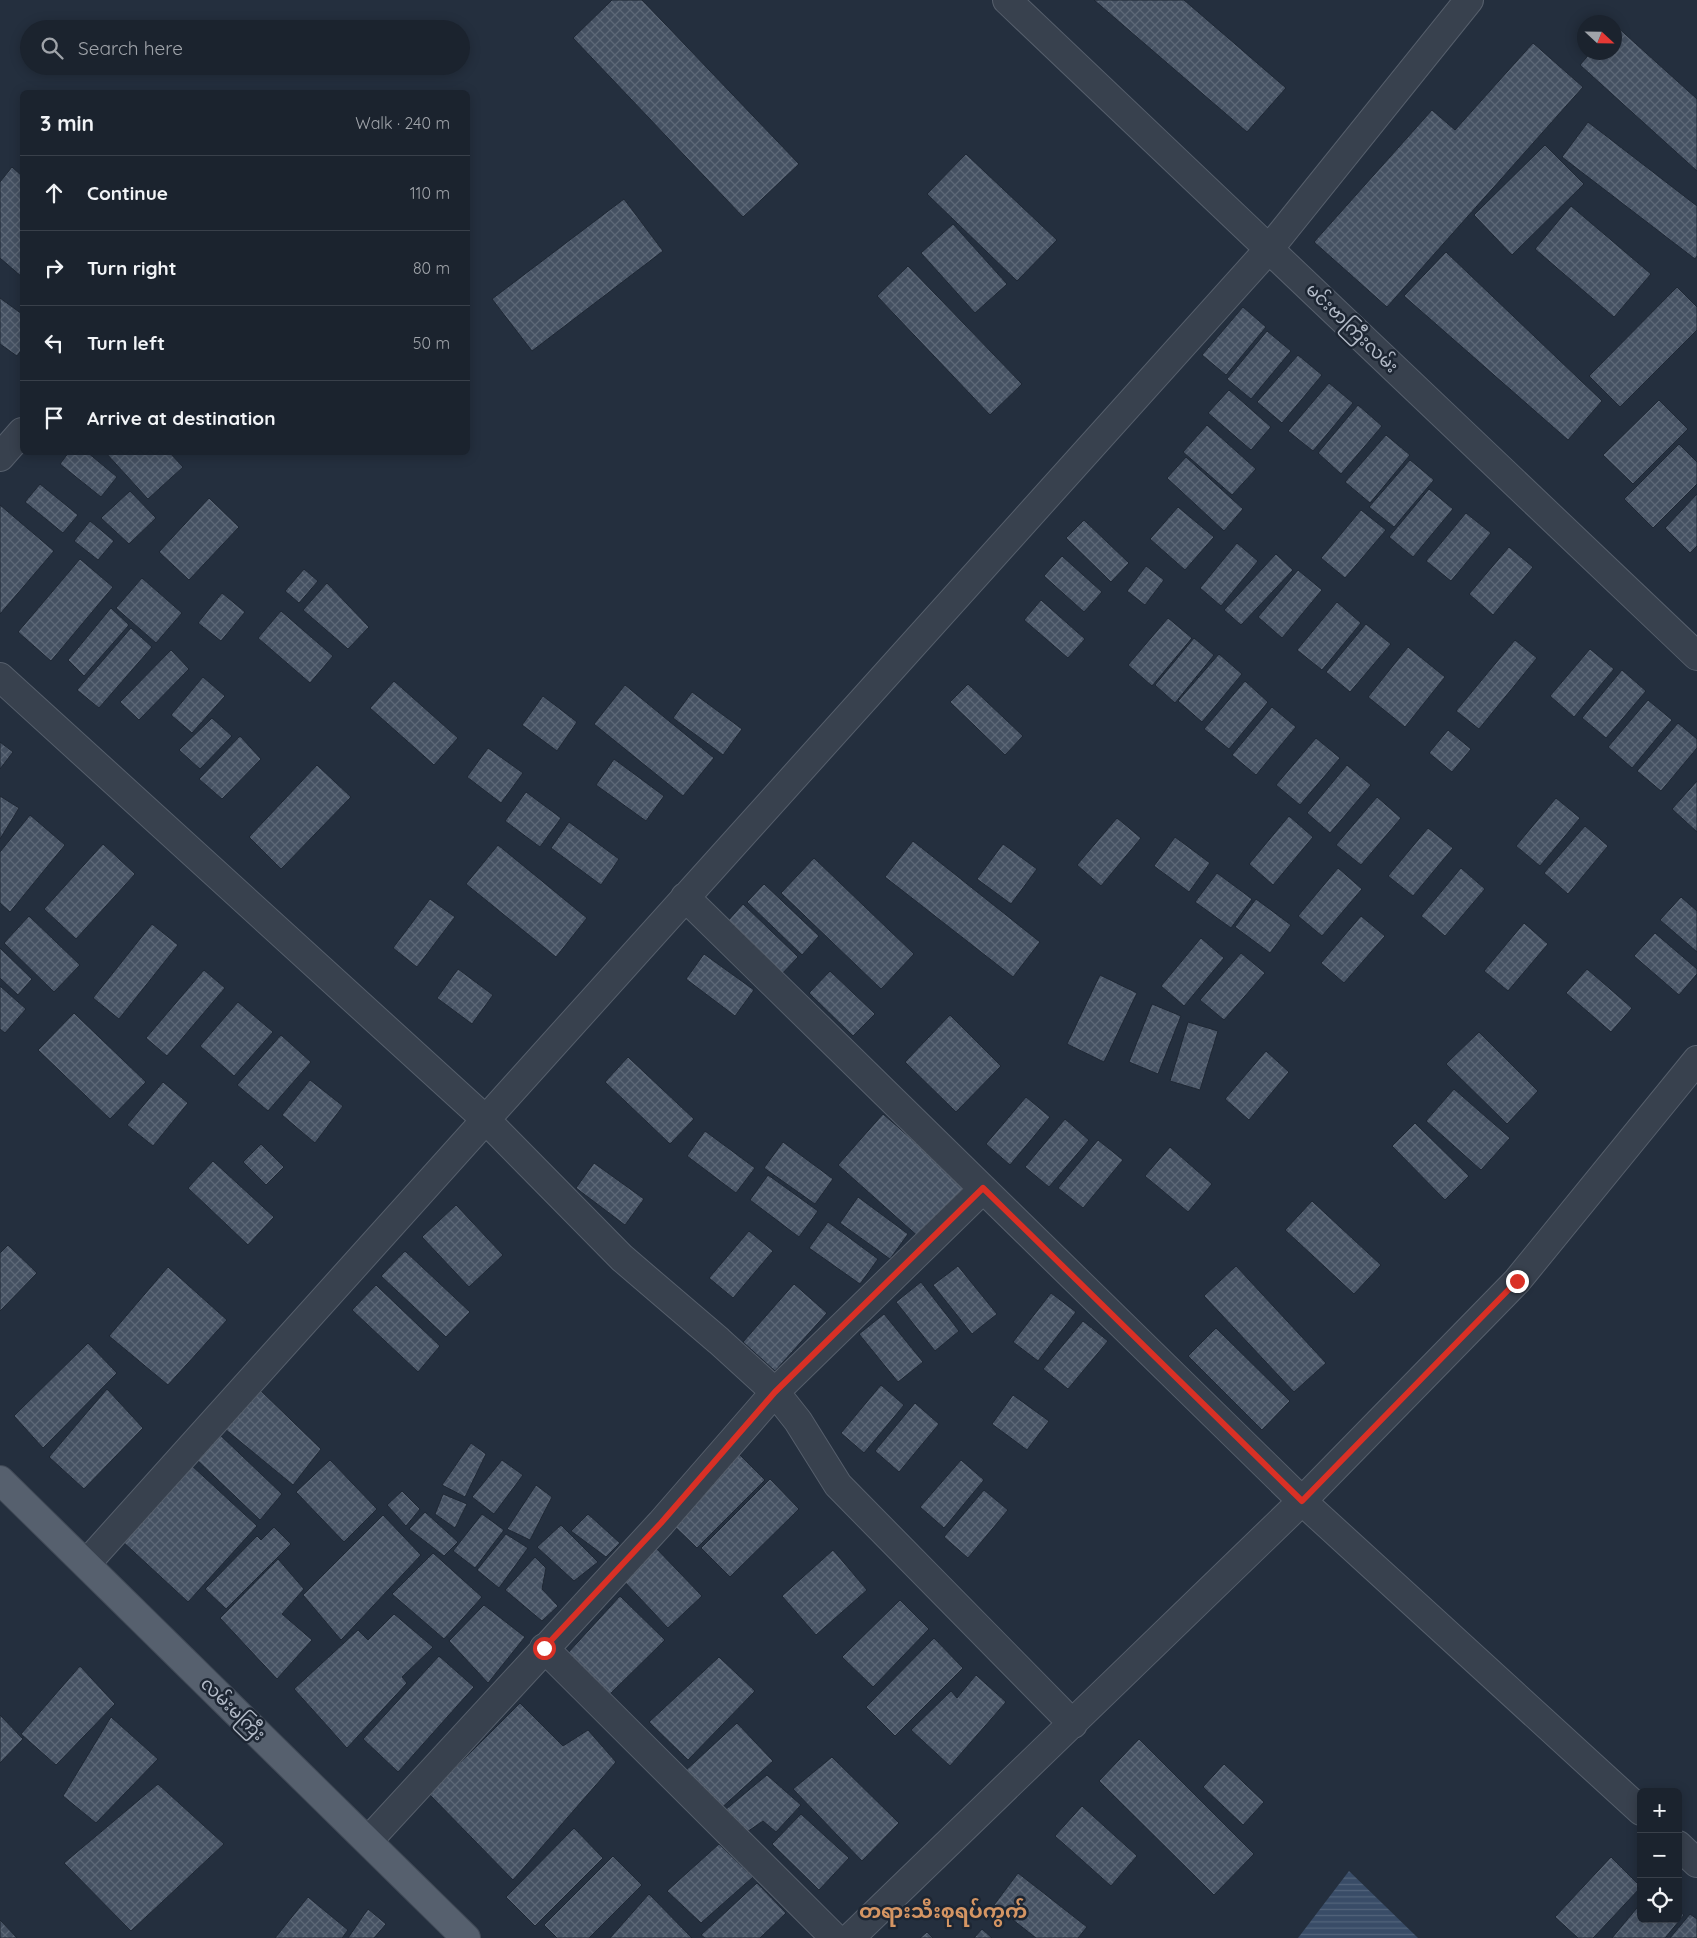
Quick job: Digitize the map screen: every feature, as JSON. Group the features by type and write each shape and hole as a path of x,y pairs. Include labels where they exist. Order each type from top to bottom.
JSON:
{"main road":[{"name":"လမ်းမကြီး","path":"0,1480 466,1938"}],"street":[{"name":"မင်းဗာကြီးလမ်း","path":"1007,0 1697,656"},
{"path":"86,1564 1269,248 1469,0"},
{"path":"0,457 20,434"},
{"path":"0,677 485,1119 622,1258 775,1392 798,1421 838,1485 1073,1724"},
{"path":"685,897 1302,1501 1637,1807"},
{"path":"850,1938 1302,1501 1517,1281 1697,1060"},
{"path":"368,1841 661,1523 775,1392 983,1188"},
{"path":"544,1648 835,1938"},
{"path":"1682,1850 1697,1863"}],"water":[{"path":"1349,1871 1418,1938 1298,1938"}],"building":[{"path":"612,0 642,0 799,164 743,217 573,38"},
{"path":"1094,0 1184,0 1286,88 1247,132"},
{"path":"1622,31 1697,99 1697,171 1580,65 1584,60 1622,60"},
{"path":"1533,43 1583,87 1387,307 1314,242 1432,110 1455,130"},
{"path":"1588,122 1697,206 1697,256 1695,259 1562,157"},
{"path":"1545,145 1584,184 1512,255 1474,215"},
{"path":"966,154 1057,240 1017,281 927,194"},
{"path":"12,167 20,174 20,275 0,258 0,182"},
{"path":"624,199 663,251 532,351 492,299"},
{"path":"1571,206 1651,274 1614,317 1535,249"},
{"path":"953,224 1007,284 975,313 921,253"},
{"path":"1446,252 1602,401 1568,440 1404,296"},
{"path":"908,266 1022,384 990,415 877,296"},
{"path":"1677,287 1697,307 1697,330 1620,407 1589,376"},
{"path":"0,298 20,313 20,352 17,356 0,344"},
{"path":"1243,307 1266,327 1226,375 1202,355"},
{"path":"1267,331 1291,351 1251,399 1227,379"},
{"path":"1298,355 1322,375 1282,423 1257,402"},
{"path":"1329,383 1353,403 1313,451 1288,431"},
{"path":"1229,390 1271,427 1251,450 1208,413"},
{"path":"1659,400 1688,429 1633,484 1603,455"},
{"path":"1358,405 1382,426 1341,474 1318,453"},
{"path":"1207,425 1256,469 1232,495 1183,452"},
{"path":"1386,435 1410,455 1370,503 1345,482"},
{"path":"1679,444 1697,462 1697,484 1653,528 1624,499"},
{"path":"67,455 91,455 117,477 101,497 60,464"},
{"path":"108,455 172,455 183,467 148,499"},
{"path":"1186,457 1243,509 1224,531 1167,478"},
{"path":"1410,460 1434,480 1394,527 1369,507"},
{"path":"40,484 78,515 63,533 25,502"},
{"path":"1429,489 1453,509 1413,557 1389,537"},
{"path":"130,491 156,518 129,544 101,518"},
{"path":"1697,494 1697,546 1690,553 1665,528"},
{"path":"209,498 239,527 189,580 159,552"},
{"path":"0,505 54,551 0,614"},
{"path":"1178,507 1214,537 1185,570 1150,539"},
{"path":"1361,510 1386,530 1345,578 1321,558"},
{"path":"1466,513 1491,533 1451,581 1426,561"},
{"path":"1084,520 1129,563 1111,582 1066,538"},
{"path":"90,521 114,541 98,560 74,541"},
{"path":"1237,543 1258,561 1221,606 1200,588"},
{"path":"1509,547 1533,567 1493,615 1469,594"},
{"path":"1276,554 1293,570 1241,625 1224,610"},
{"path":"1062,556 1102,592 1084,612 1044,576"},
{"path":"80,559 113,587 51,661 18,632"},
{"path":"1146,566 1164,580 1145,605 1127,591"},
{"path":"304,569 318,581 299,603 285,591"},
{"path":"1298,570 1322,590 1282,638 1258,617"},
{"path":"142,578 182,613 156,643 116,608"},
{"path":"327,583 369,627 348,649 303,610"},
{"path":"222,593 245,612 221,641 198,623"},
{"path":"1041,600 1085,639 1068,658 1024,620"},
{"path":"1337,602 1361,623 1322,670 1297,650"},
{"path":"111,608 129,625 84,676 68,660"},
{"path":"281,611 333,656 310,683 258,638"},
{"path":"1168,618 1192,638 1152,686 1128,665"},
{"path":"1366,624 1391,644 1350,692 1326,672"},
{"path":"131,628 152,647 99,708 77,690"},
{"path":"1194,638 1214,655 1175,703 1155,685"},
{"path":"1515,640 1537,658 1479,729 1456,711"},
{"path":"1408,647 1445,677 1405,727 1368,697"},
{"path":"1590,649 1614,669 1574,717 1550,696"},
{"path":"171,650 189,669 139,720 120,702"},
{"path":"1219,654 1242,674 1202,722 1178,701"},
{"path":"1622,670 1646,691 1606,738 1582,718"},
{"path":"203,677 225,696 192,733 171,715"},
{"path":"394,681 458,738 434,765 370,708"},
{"path":"1245,681 1268,702 1229,749 1204,729"},
{"path":"968,684 1023,736 1005,755 950,702"},
{"path":"625,685 714,758 683,796 594,724"},
{"path":"692,692 742,729 723,755 673,718"},
{"path":"543,696 577,722 557,751 522,725"},
{"path":"1648,700 1672,720 1632,768 1608,747"},
{"path":"1272,707 1296,727 1256,775 1232,755"},
{"path":"212,718 232,736 200,769 179,750"},
{"path":"1678,723 1697,739 1697,748 1661,791 1637,771"},
{"path":"1448,730 1471,749 1452,772 1429,753"},
{"path":"240,736 261,759 222,799 199,779"},
{"path":"1316,738 1340,758 1300,805 1276,785"},
{"path":"0,742 13,752 0,769"},
{"path":"488,748 523,773 501,803 467,777"},
{"path":"614,759 664,796 646,821 596,785"},
{"path":"317,765 351,797 281,869 249,837"},
{"path":"1347,765 1371,785 1330,833 1307,813"},
{"path":"1697,781 1697,832 1672,809"},
{"path":"526,792 561,818 540,847 505,821"},
{"path":"0,796 19,808 0,839"},
{"path":"1377,797 1401,818 1361,865 1336,845"},
{"path":"1556,798 1580,818 1540,866 1516,846"},
{"path":"30,815 65,845 10,912 0,903 0,852"},
{"path":"1289,816 1313,837 1273,885 1249,864"},
{"path":"1117,818 1141,838 1101,886 1077,865"},
{"path":"569,822 619,859 601,885 551,848"},
{"path":"1585,826 1608,846 1568,894 1544,873"},
{"path":"1428,828 1453,848 1413,896 1388,876"},
{"path":"1175,837 1210,863 1189,892 1154,866"},
{"path":"913,841 1040,942 1013,977 885,877"},
{"path":"103,844 135,874 76,939 44,909"},
{"path":"1003,844 1037,869 1011,904 977,879"},
{"path":"498,845 587,918 556,957 466,884"},
{"path":"814,858 914,954 881,989 781,893"},
{"path":"1338,868 1362,889 1322,936 1298,916"},
{"path":"1461,868 1485,889 1445,936 1421,916"},
{"path":"1217,873 1252,899 1231,928 1195,902"},
{"path":"764,884 819,936 802,955 747,902"},
{"path":"1681,897 1697,911 1697,952 1660,920"},
{"path":"430,899 455,917 417,967 393,948"},
{"path":"1256,899 1291,925 1270,953 1235,927"},
{"path":"743,904 798,957 780,976 726,923"},
{"path":"29,916 80,965 54,992 4,943"},
{"path":"1361,916 1385,936 1344,983 1321,963"},
{"path":"1524,923 1548,944 1508,991 1484,971"},
{"path":"152,924 178,945 119,1019 93,998"},
{"path":"1655,933 1697,969 1697,974 1679,995 1634,956"},
{"path":"1201,938 1224,958 1184,1006 1161,986"},
{"path":"0,948 32,979 18,995 0,978"},
{"path":"1241,953 1265,973 1224,1020 1200,1000"},
{"path":"704,954 754,990 735,1016 686,979"},
{"path":"458,969 493,995 472,1024 437,998"},
{"path":"1587,969 1632,1008 1611,1032 1566,993"},
{"path":"204,970 225,988 167,1056 146,1038"},
{"path":"830,971 875,1014 853,1036 809,993"},
{"path":"1100,975 1137,993 1104,1062 1067,1044"},
{"path":"0,986 26,1009 5,1033 0,1029"},
{"path":"238,1002 273,1032 234,1076 200,1046"},
{"path":"1152,1004 1181,1016 1158,1074 1129,1062"},
{"path":"74,1013 146,1082 110,1119 38,1050"},
{"path":"950,1015 1001,1066 956,1112 905,1062"},
{"path":"1188,1022 1218,1031 1200,1090 1170,1081"},
{"path":"1479,1032 1538,1091 1507,1124 1446,1064"},
{"path":"281,1035 311,1062 268,1111 237,1085"},
{"path":"1266,1051 1289,1072 1249,1120 1225,1099"},
{"path":"628,1057 694,1119 670,1144 605,1082"},
{"path":"310,1080 343,1106 315,1143 282,1115"},
{"path":"163,1082 188,1103 153,1146 127,1125"},
{"path":"1454,1089 1510,1138 1481,1170 1426,1121"},
{"path":"1026,1097 1050,1117 1010,1165 986,1144"},
{"path":"883,1114 966,1187 921,1239 838,1165"},
{"path":"1065,1119 1089,1140 1049,1187 1025,1167"},
{"path":"1415,1123 1469,1176 1445,1200 1392,1146"},
{"path":"705,1131 755,1168 736,1193 687,1156"},
{"path":"1098,1140 1123,1160 1083,1208 1058,1188"},
{"path":"783,1142 833,1179 815,1204 764,1168"},
{"path":"261,1144 284,1167 266,1185 243,1162"},
{"path":"1170,1147 1212,1184 1188,1212 1145,1176"},
{"path":"213,1161 274,1217 248,1245 188,1188"},
{"path":"594,1163 644,1199 625,1225 576,1188"},
{"path":"768,1175 818,1211 799,1237 750,1200"},
{"path":"858,1197 908,1234 890,1259 840,1223"},
{"path":"1312,1201 1381,1265 1354,1294 1285,1230"},
{"path":"456,1205 503,1255 469,1287 422,1237"},
{"path":"828,1222 878,1259 860,1284 809,1248"},
{"path":"749,1231 773,1251 733,1298 709,1278"},
{"path":"8,1245 37,1273 0,1311 0,1253"},
{"path":"405,1251 470,1312 446,1337 381,1276"},
{"path":"958,1266 997,1314 972,1334 933,1285"},
{"path":"1236,1266 1326,1363 1294,1392 1204,1296"},
{"path":"168,1267 227,1320 168,1385 109,1336"},
{"path":"921,1282 959,1331 935,1351 896,1302"},
{"path":"794,1284 827,1313 775,1371 743,1342"},
{"path":"376,1285 440,1346 418,1372 352,1310"},
{"path":"1051,1293 1076,1312 1038,1361 1013,1342"},
{"path":"884,1314 923,1362 898,1382 859,1334"},
{"path":"1083,1321 1108,1341 1068,1389 1043,1369"},
{"path":"1216,1328 1290,1401 1262,1430 1188,1356"},
{"path":"88,1343 117,1373 43,1448 14,1416"},
{"path":"881,1385 904,1405 864,1453 841,1433"},
{"path":"107,1389 143,1428 84,1489 49,1457"},
{"path":"260,1390 321,1449 293,1485 225,1429"},
{"path":"1013,1395 1049,1421 1027,1450 992,1424"},
{"path":"915,1403 939,1424 899,1472 875,1451"},
{"path":"218,1433 282,1494 260,1520 194,1457"},
{"path":"471,1443 486,1454 465,1497 442,1485"},
{"path":"736,1451 765,1480 697,1548 668,1520"},
{"path":"330,1460 377,1509 344,1542 296,1492"},
{"path":"502,1460 523,1475 494,1514 472,1497"},
{"path":"961,1460 984,1480 944,1528 920,1507"},
{"path":"190,1464 257,1526 188,1602 121,1540"},
{"path":"770,1479 799,1509 730,1577 701,1548"},
{"path":"536,1485 552,1497 530,1540 507,1529"},
{"path":"984,1490 1008,1510 968,1558 944,1537"},
{"path":"402,1491 420,1509 406,1526 387,1505"},
{"path":"443,1494 467,1504 455,1528 435,1514"},
{"path":"425,1512 458,1542 444,1556 409,1529"},
{"path":"482,1514 504,1530 475,1568 453,1551"},
{"path":"588,1514 620,1543 606,1557 571,1531"},
{"path":"383,1515 421,1555 341,1640 303,1595"},
{"path":"561,1525 598,1562 574,1581 537,1547"},
{"path":"274,1527 291,1544 226,1609 205,1589 257,1536 261,1540"},
{"path":"506,1534 528,1548 499,1588 477,1570"},
{"path":"654,1546 702,1596 668,1628 621,1578"},
{"path":"833,1550 867,1590 816,1635 782,1596"},
{"path":"433,1553 482,1597 444,1639 392,1594"},
{"path":"535,1557 546,1568 542,1589 558,1606 542,1621 505,1590"},
{"path":"278,1559 304,1589 282,1614 312,1640 277,1679 220,1618"},
{"path":"620,1596 665,1640 609,1695 567,1654"},
{"path":"900,1600 929,1629 873,1687 842,1657"},
{"path":"484,1605 525,1637 488,1683 449,1641"},
{"path":"394,1614 433,1647 402,1677 407,1683 347,1748 294,1689 358,1630 368,1640"},
{"path":"934,1638 963,1668 895,1736 866,1707"},
{"path":"439,1656 474,1687 398,1772 363,1739"},
{"path":"719,1657 755,1691 688,1760 649,1722"},
{"path":"80,1666 115,1704 56,1765 21,1734"},
{"path":"976,1675 1006,1702 950,1766 911,1730 951,1691 957,1698"},
{"path":"520,1703 563,1746 588,1730 616,1762 513,1880 429,1794"},
{"path":"0,1715 23,1739 0,1763"},
{"path":"111,1717 158,1759 96,1823 63,1796"},
{"path":"737,1723 773,1761 718,1811 683,1773"},
{"path":"1139,1739 1254,1854 1214,1895 1099,1781"},
{"path":"832,1757 899,1823 862,1861 793,1789"},
{"path":"1224,1764 1264,1802 1243,1825 1203,1787"},
{"path":"767,1775 801,1805 776,1832 763,1821 741,1836 719,1815"},
{"path":"158,1784 224,1844 131,1931 64,1863"},
{"path":"1082,1806 1137,1856 1111,1886 1055,1836"},
{"path":"801,1814 849,1858 819,1890 772,1844"},
{"path":"574,1828 603,1858 535,1926 506,1897"},
{"path":"719,1844 753,1877 701,1923 667,1891"},
{"path":"613,1856 642,1885 589,1938 557,1938 544,1925"},
{"path":"1611,1857 1637,1883 1637,1891 1593,1938 1578,1938 1555,1917"},
{"path":"1018,1873 1087,1927 1078,1938 1036,1938 994,1905"},
{"path":"757,1883 786,1913 760,1938 705,1938 701,1935"},
{"path":"649,1894 692,1938 610,1938"},
{"path":"308,1897 348,1930 342,1938 275,1938"},
{"path":"1637,1908 1637,1923 1677,1923 1665,1938 1612,1938"},
{"path":"368,1909 386,1924 374,1938 348,1938"},
{"path":"1690,1914 1697,1919 1697,1938 1670,1938"},
{"path":"0,1920 17,1938 0,1938"},
{"path":"982,1929 992,1938 974,1938"},
{"path":"927,1932 933,1938 920,1938"}],"district":[{"name":"တရားသီးစုရပ်ကွက်","path":"943,1911"}],"route":[{"path":"544,1648 661,1523 775,1392 983,1188 1302,1501 1517,1281"}]}
